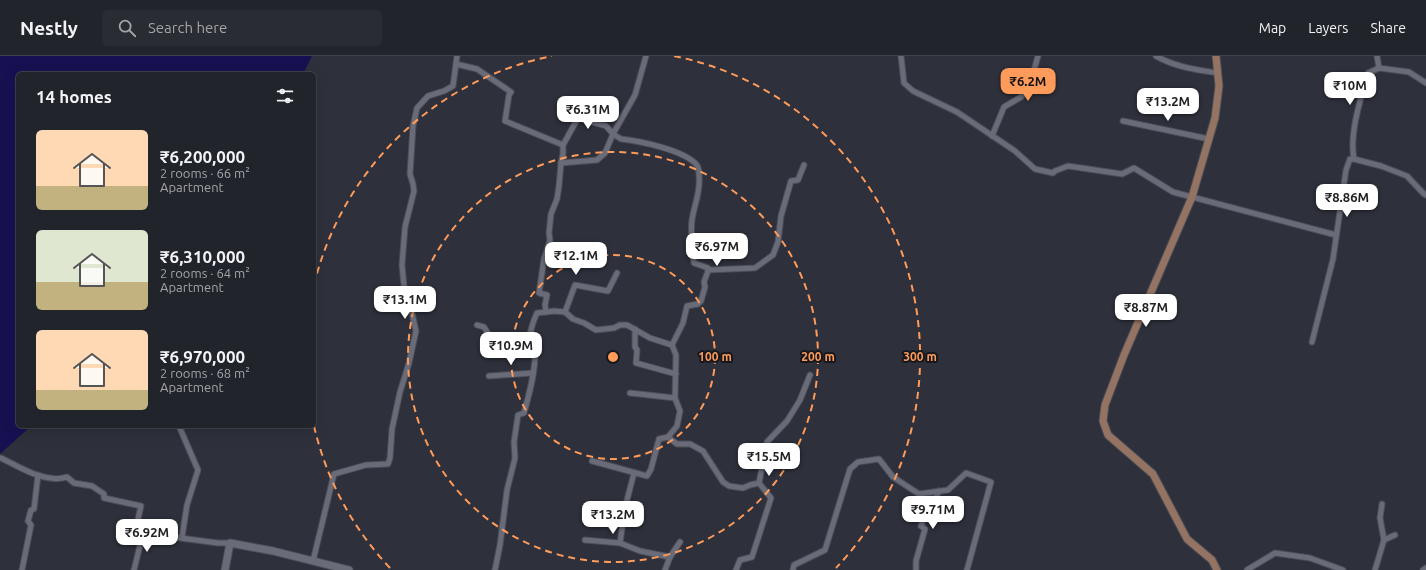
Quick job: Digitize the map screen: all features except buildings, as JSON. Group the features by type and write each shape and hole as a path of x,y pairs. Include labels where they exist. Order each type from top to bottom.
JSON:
{"main road":[{"path":"1216,56 1219,86 1215,118 1192,197 1124,355 1105,405 1104,421 1108,435 1153,474 1187,539 1212,560 1217,570"}],"street":[{"path":"313,561 334,474 366,465 388,464 390,458 392,430 416,331 404,286 402,265 405,227 414,191 410,174 413,126 417,108 428,96 444,91 452,86 457,56"},
{"path":"561,163 597,160 605,153 613,134 635,95 646,56"},
{"path":"901,56 904,83 913,91 957,112 1015,151 1035,169 1053,173 1055,170 1068,166 1122,174 1134,168 1173,192 1336,235"},
{"path":"992,136 1004,107 1021,97 1029,88 1038,56"},
{"path":"1156,56 1186,68 1218,73"},
{"path":"1377,56 1379,68"},
{"path":"456,64 477,69 511,92 509,95 505,121 563,145"},
{"path":"1354,159 1352,148 1360,101 1368,73 1379,68 1409,72 1426,83"},
{"path":"546,312 545,305 547,295 539,293 544,259 550,240 549,232 551,214 558,192 563,145 578,118 606,126 613,134 621,139 681,153 697,165 700,175 697,201 692,221 694,263 708,268 708,270 755,268 774,255 779,237 781,216 791,181 798,180 804,165"},
{"path":"1123,121 1209,139"},
{"path":"1312,342 1333,259 1346,170 1350,159 1381,166 1407,176 1426,195"},
{"path":"592,461 647,476 651,468 659,439 668,437 677,426 680,411 675,398 676,355 672,345 683,323 687,306 698,304 701,301 705,287 704,282 708,270"},
{"path":"565,312 575,285 608,291 617,272"},
{"path":"495,570 500,545 507,490 515,458 514,442 518,415 524,413 533,374 535,358 532,354 530,346 532,324 537,313 554,311 565,312 573,319 596,330 614,328 620,325 627,326 650,338 672,345"},
{"path":"477,326 484,327 489,335 530,346"},
{"path":"635,329 635,346 637,350 636,363 676,374"},
{"path":"489,376 533,374"},
{"path":"736,570 740,560 752,557 771,498 759,483 767,442 787,422 800,400 810,375"},
{"path":"630,393 675,398"},
{"path":"180,428 198,470 187,505 182,537"},
{"path":"668,437 677,444 690,444 703,451 717,474 723,482 729,486 744,488 759,483"},
{"path":"1,458 38,475 55,479 67,477 74,483 92,486 104,494 104,498 141,506 135,532 182,537 218,543 230,543 273,551 349,570"},
{"path":"793,570 794,565 824,550 850,470 858,462 879,459 893,477 919,494 948,490 966,474 991,482 967,570"},
{"path":"620,543 625,508 634,473"},
{"path":"22,570 31,525 28,521 31,510 34,509 38,475"},
{"path":"916,570 916,561 925,529 921,526 926,512 930,510 939,491"},
{"path":"1375,570 1384,540 1380,518 1382,504"},
{"path":"134,570 143,533"},
{"path":"1384,540 1395,535"},
{"path":"585,540 620,543 640,551 670,557"},
{"path":"665,570 670,557 680,542"},
{"path":"225,570 230,543"},
{"path":"1247,570 1275,553 1310,558 1343,570"}],"shaded area":[{"path":"0,56 312,56 304,72 16,72 16,428 29,428 0,454"}]}
